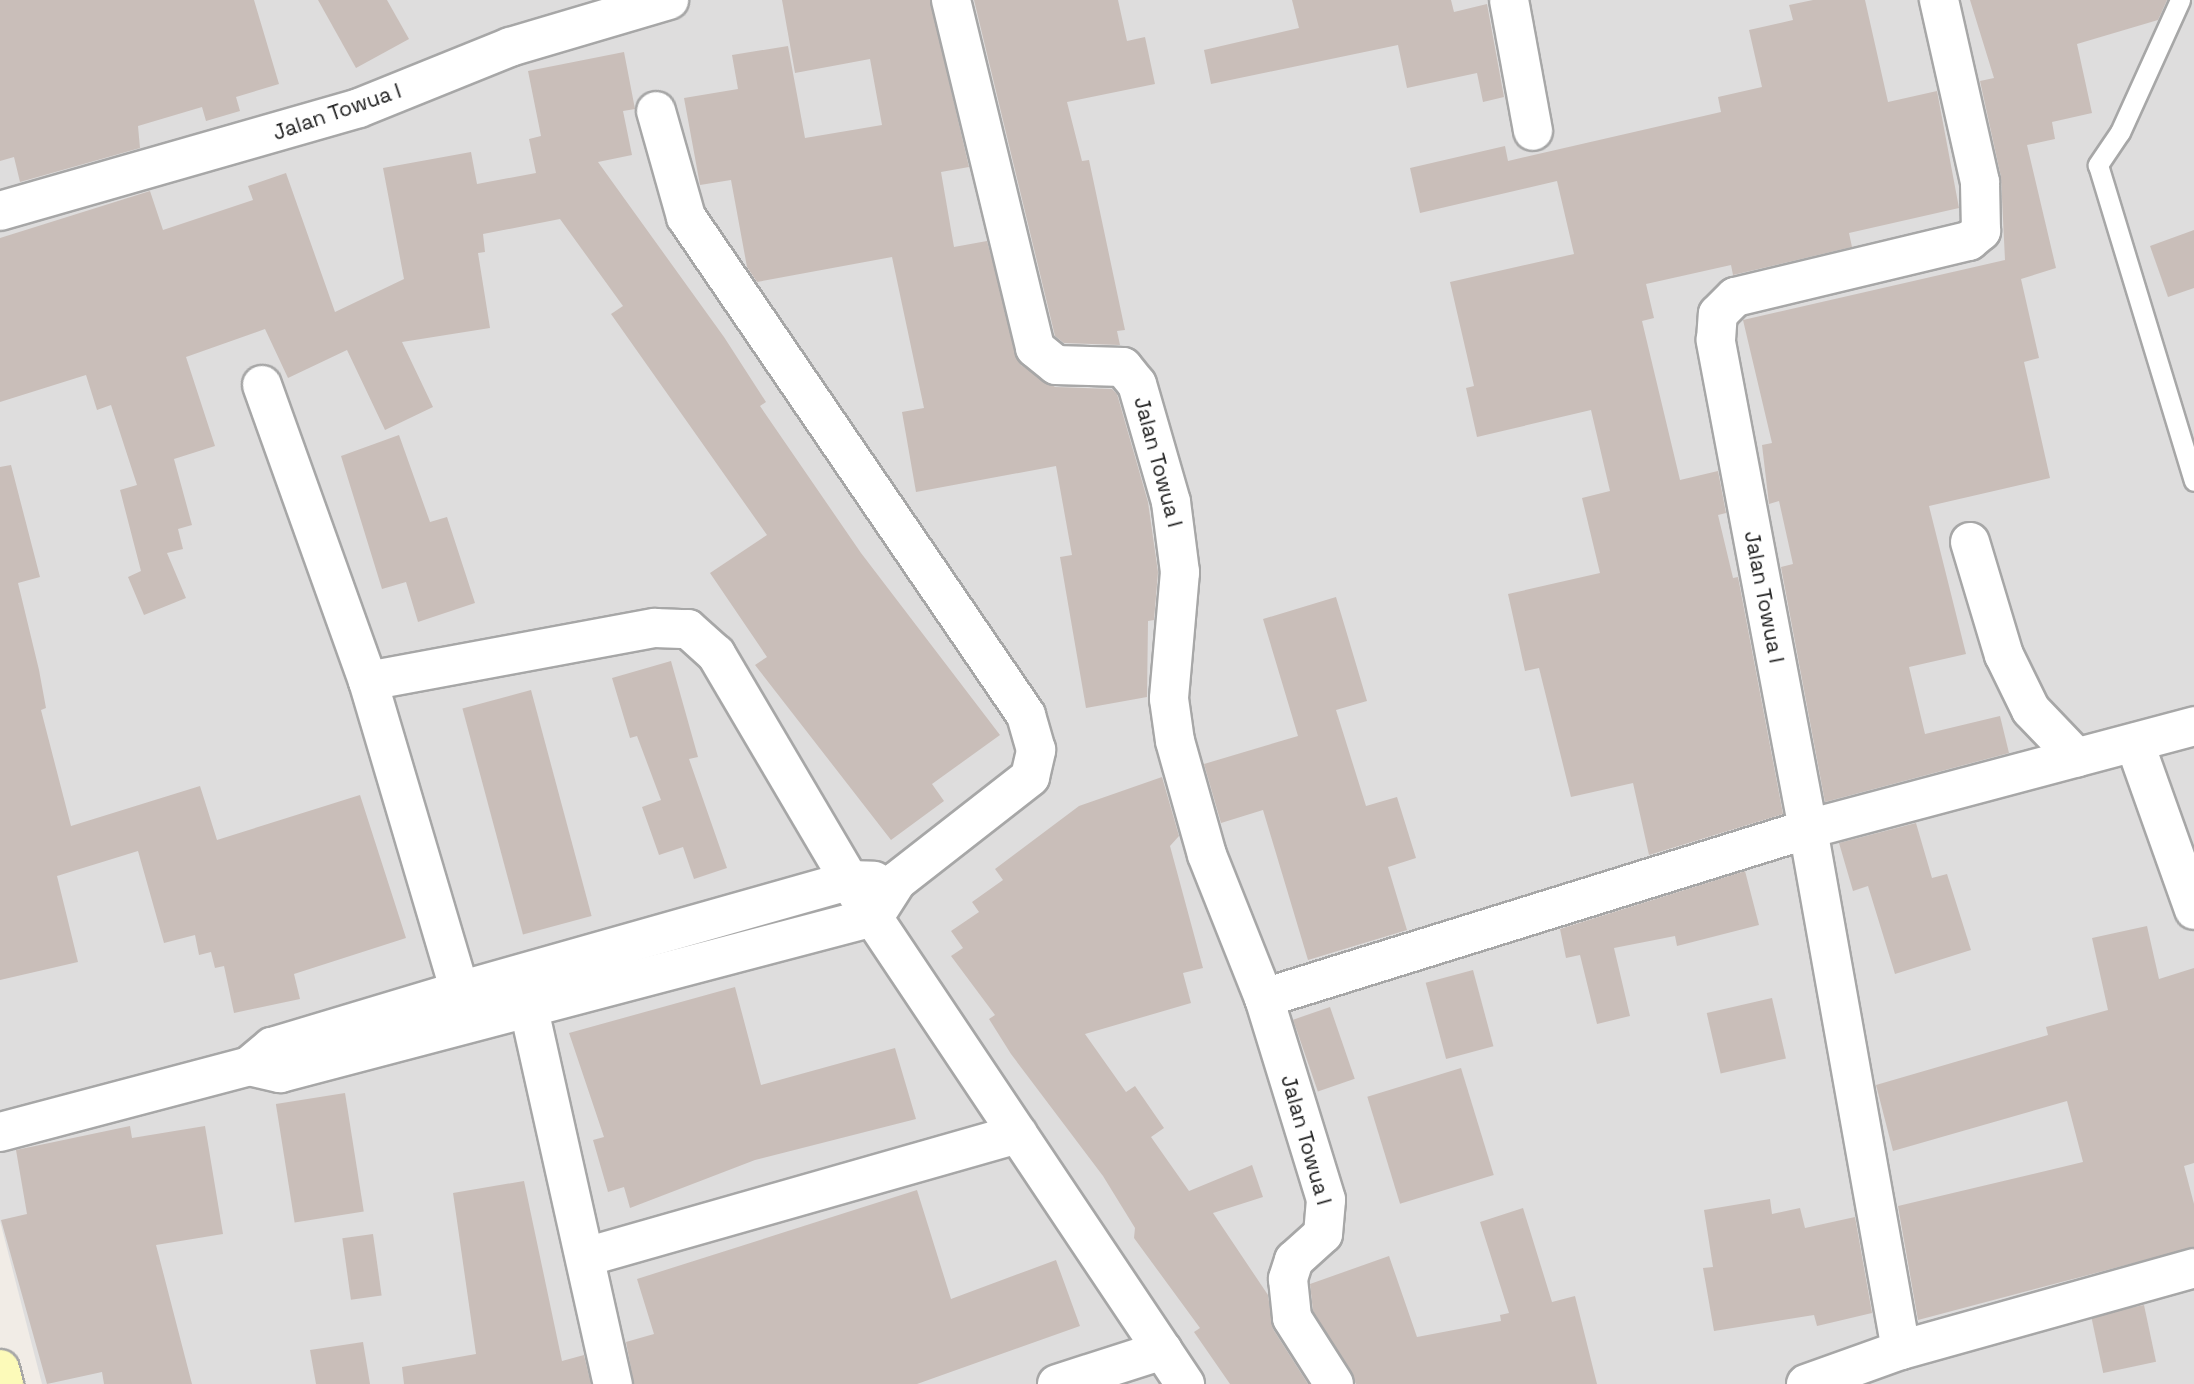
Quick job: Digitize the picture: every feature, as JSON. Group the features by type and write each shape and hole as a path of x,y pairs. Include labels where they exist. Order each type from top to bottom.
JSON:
{"street":[{"name":"Jalan Towua I","path":"0,211 346,112 510,47 669,0"},
{"name":"Jalan Towua I","path":"951,0 1035,348 1056,365 1124,367 1142,399 1178,535 1169,699 1175,741 1207,855 1264,998 1328,1219 1323,1234 1294,1260 1288,1279 1292,1318 1334,1384"},
{"path":"1509,0 1533,131"},
{"name":"Jalan Towua I","path":"1808,829 1716,341 1718,314 1735,297 1969,241 1981,231 1980,182 1939,0"},
{"path":"0,1132 249,1066 272,1047 470,1027 874,918 897,881 1030,777 1033,733 686,217 665,162 656,111"},
{"path":"262,385 368,681 470,1027"},
{"path":"1970,542 2004,655 2031,710 2077,758"},
{"path":"368,681 655,628 688,629 716,654 874,918 1185,1384"},
{"path":"1264,998 1808,829 2135,744 2194,726"},
{"path":"2135,744 2194,909"},
{"path":"1808,829 1901,1350"},
{"path":"367,1036 459,991 521,976 850,880 897,881"},
{"path":"521,976 589,1256 613,1384"},
{"path":"589,1256 1018,1134"},
{"path":"1807,1384 1901,1350 2194,1268"},
{"path":"1057,1384 1163,1350"},
{"path":"0,1369 4,1384"}],"lane":[{"path":"2180,0 2120,132 2098,165 2194,481"}],"shaded area":[{"path":"0,0 2194,0 2194,1384 42,1384 0,1221"}],"building":[{"path":"0,0 254,0 279,84 236,97 240,111 206,121 202,107 138,126 140,148 20,182 14,157 0,161"},
{"path":"318,0 387,0 409,39 356,68"},
{"path":"782,0 930,0 969,167 941,172 954,247 987,241 1021,365 1055,387 1112,389 1117,394 1148,502 1158,572 1154,620 1148,621 1147,697 1086,708 1060,557 1072,555 1056,466 916,492 902,412 924,408 892,257 757,282 747,267 731,180 700,185 684,98 738,89 732,55 788,46 805,138 882,125 870,59 795,73"},
{"path":"974,0 1118,0 1127,41 1145,37 1155,84 1067,102 1082,161 1089,160 1125,330 1117,331 1120,345 1064,343 1055,336"},
{"path":"1292,0 1451,0 1454,12 1487,4 1504,97 1483,102 1477,73 1407,88 1398,45 1211,84 1204,50 1299,28"},
{"path":"1813,0 1865,0 1888,102 1937,91 1959,208 1849,233 1852,247 1733,275 1731,265 1646,284 1654,318 1642,321 1680,480 1718,471 1726,513 1718,515 1733,578 1738,577 1783,814 1649,855 1633,783 1571,797 1539,668 1525,671 1508,594 1600,573 1582,498 1610,491 1591,410 1477,437 1466,388 1474,386 1450,282 1574,254 1557,181 1420,213 1410,168 1505,146 1508,161 1721,112 1718,97 1762,87 1749,30 1793,20 1789,5"},
{"path":"1970,0 2167,0 2158,20 2077,44 2092,113 2052,122 2055,139 2027,145 2056,268 2021,279 2039,358 2024,362 2050,478 1929,506 1966,654 1909,667 1925,734 2000,716 2009,753 1825,802 1781,567 1793,564 1779,501 1769,504 1762,445 1772,443 1743,320 2005,260 2001,177 1980,81 1994,78"},
{"path":"624,52 635,109 623,111 632,155 598,162 724,337 766,402 760,406 861,553 1000,735 932,784 944,801 891,840 755,665 767,657 710,573 767,535 611,314 623,306 560,219 483,234 485,252 478,253 490,328 402,342 433,407 385,430 347,350 288,378 265,329 186,357 215,446 174,459 192,525 178,529 183,549 167,553 186,598 144,615 128,577 141,571 120,490 137,485 111,405 97,410 86,375 0,402 0,238 150,191 163,230 253,200 248,186 286,173 335,312 404,279 383,168 471,152 477,184 536,173 529,139 541,136 528,71"},
{"path":"2194,230 2194,288 2168,297 2150,246"},
{"path":"399,435 430,522 447,517 475,603 418,622 406,582 382,589 341,456"},
{"path":"11,465 40,577 18,583 46,708 41,710 71,826 200,786 217,840 360,795 406,938 294,974 300,999 234,1013 224,966 215,968 211,952 199,955 195,935 164,943 138,851 57,876 78,962 0,980 0,467"},
{"path":"1336,597 1367,701 1336,710 1366,806 1397,797 1416,858 1388,867 1407,930 1308,960 1263,810 1221,823 1204,764 1298,736 1263,619"},
{"path":"671,661 698,757 689,759 727,868 694,879 683,847 659,855 642,807 661,800 637,736 630,738 612,678"},
{"path":"531,690 592,916 523,934 462,708"},
{"path":"1162,777 1179,836 1170,846 1203,968 1183,973 1191,1003 1085,1034 1126,1092 1135,1086 1164,1128 1151,1137 1189,1191 1252,1165 1263,1197 1213,1213 1268,1295 1273,1329 1308,1384 1230,1384 1194,1332 1200,1328 1134,1238 1135,1228 1103,1176 1011,1054 989,1019 995,1015 951,956 963,948 951,931 979,912 972,902 1003,880 995,869 1079,806"},
{"path":"1916,823 1932,878 1947,874 1971,950 1895,974 1868,886 1853,891 1839,843"},
{"path":"1745,871 1759,925 1677,946 1675,936 1614,948 1630,1016 1597,1024 1580,955 1566,958 1560,929"},
{"path":"2147,926 2159,979 2194,968 2194,1163 2184,1166 2194,1204 2194,1247 1918,1320 1898,1206 2083,1162 2067,1101 1893,1151 1876,1085 2048,1035 2046,1027 2108,1010 2092,938"},
{"path":"1473,970 1493,1046 1446,1059 1426,983"},
{"path":"735,987 761,1085 895,1048 916,1119 755,1160 630,1208 624,1187 608,1192 593,1140 604,1137 569,1033"},
{"path":"1772,998 1786,1058 1721,1073 1707,1013"},
{"path":"1330,1007 1355,1079 1318,1092 1293,1020"},
{"path":"1461,1068 1494,1175 1400,1204 1367,1097"},
{"path":"345,1093 364,1212 295,1222 276,1104"},
{"path":"130,1126 132,1138 205,1126 223,1234 156,1245 192,1384 104,1384 102,1372 47,1384 1,1220 27,1214 16,1150"},
{"path":"524,1181 562,1361 584,1355 591,1384 404,1384 402,1367 476,1354 453,1193"},
{"path":"917,1190 951,1299 1056,1260 1080,1326 917,1384 634,1384 626,1342 654,1334 637,1279"},
{"path":"1770,1199 1772,1214 1800,1208 1805,1228 1855,1217 1872,1313 1817,1326 1814,1315 1714,1331 1703,1268 1713,1267 1704,1210"},
{"path":"1523,1208 1552,1302 1575,1296 1597,1384 1356,1384 1313,1311 1310,1284 1389,1256 1417,1337 1501,1321 1500,1315 1509,1313 1480,1222"},
{"path":"373,1234 382,1295 351,1300 342,1238"},
{"path":"2144,1305 2156,1362 2103,1373 2091,1316"},
{"path":"363,1342 370,1384 316,1384 310,1350"}]}
